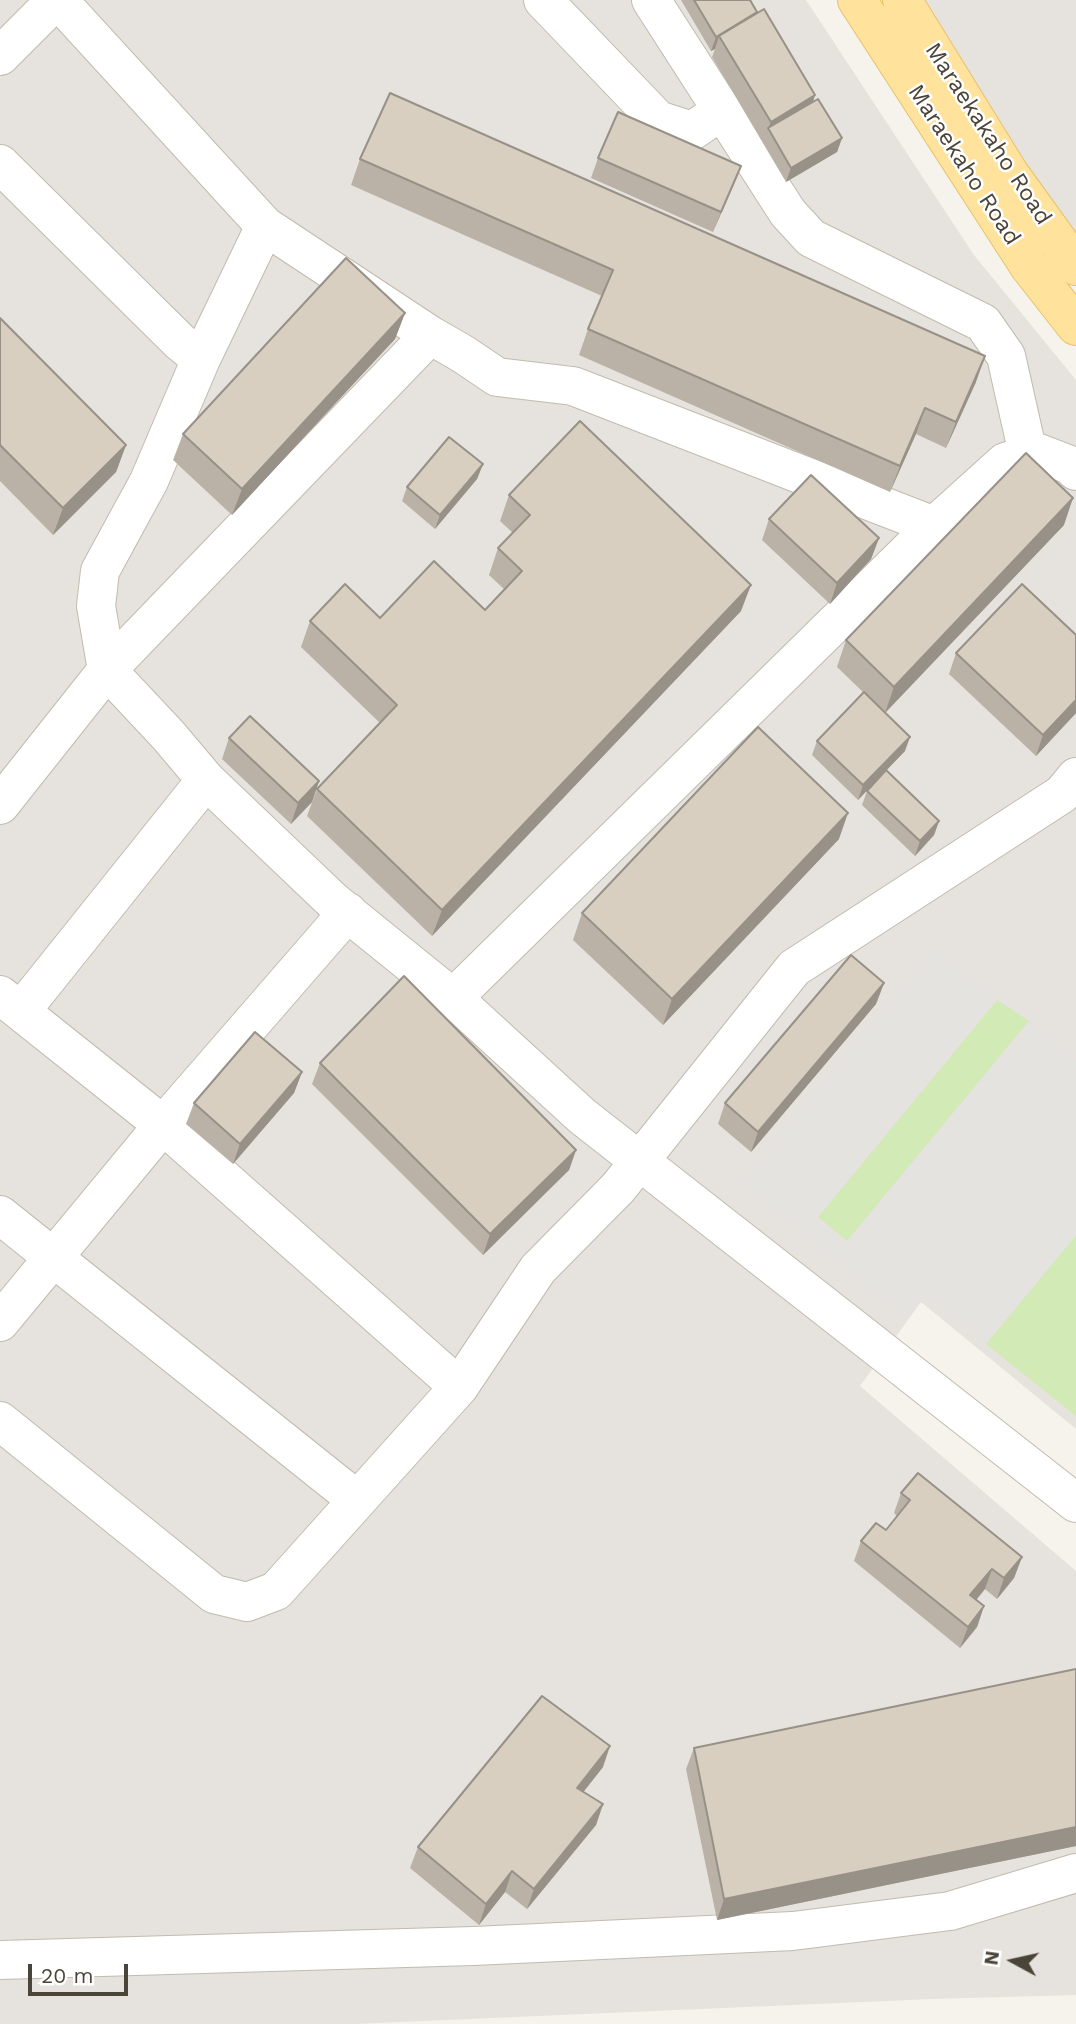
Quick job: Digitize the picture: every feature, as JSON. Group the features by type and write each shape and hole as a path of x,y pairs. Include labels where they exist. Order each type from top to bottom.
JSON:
{"main road":[{"name":"Maraekaho Road","path":"857,0 1029,266 1076,326"},
{"name":"Maraekakaho Road","path":"902,0 1009,173 1076,266"}],"lane":[{"path":"0,56 57,0 265,226 497,377 573,386 934,526"},
{"path":"543,0 658,120 692,131 723,110"},
{"path":"651,0 788,213 811,238 983,323 1006,356 1028,454"},
{"path":"0,164 180,342 201,359"},
{"path":"265,226 201,359 149,481 100,571 96,606 107,670 206,780 333,901 453,998 582,1116 1076,1503"},
{"path":"0,805 107,670 430,335"},
{"path":"453,998 934,526 1005,461 1035,452 1070,465 1076,471"},
{"path":"0,1421 214,1594 247,1602 276,1591 459,1387 538,1269 618,1188 794,968 1062,794 1076,777"},
{"path":"206,780 10,1003 163,1125 459,1387"},
{"path":"0,1322 163,1125 348,912"},
{"path":"0,1215 357,1500"},
{"path":"0,1960 474,1946 793,1931 950,1911 1076,1873"}],"shaded area":[{"path":"0,0 806,0 974,255 1076,380 1076,1429 921,1302 860,1386 1076,1571 1076,1995 354,2024 0,2024"},
{"path":"912,0 1076,0 1076,257"},
{"path":"934,947 997,1000 818,1217 847,1241 1029,1021 1076,1060 1076,1235 986,1344 927,1295 906,1320 741,1182"}],"green space":[{"path":"997,1000 1029,1021 847,1242 818,1217"},
{"path":"1076,1235 1076,1416 986,1344"}],"building":[{"path":"694,0 750,0 757,12 716,37"},
{"path":"764,9 815,95 771,122 719,36"},
{"path":"390,93 985,356 956,422 925,408 900,466 588,329 613,270 360,159"},
{"path":"818,99 842,138 791,168 768,128"},
{"path":"618,112 741,166 721,212 598,158"},
{"path":"346,258 405,313 242,489 183,434"},
{"path":"0,318 126,445 63,508 0,445"},
{"path":"580,421 751,585 442,910 317,789 397,705 310,621 345,584 380,618 434,561 485,610 522,571 498,548 530,515 509,495"},
{"path":"449,437 483,464 440,515 407,487"},
{"path":"1026,453 1073,498 894,687 846,640"},
{"path":"811,475 879,538 837,583 769,519"},
{"path":"1022,584 1076,635 1076,700 1043,735 956,653"},
{"path":"864,692 910,737 863,785 817,741"},
{"path":"250,716 319,781 298,803 229,738"},
{"path":"758,727 848,813 672,999 582,913"},
{"path":"886,770 939,821 920,841 867,791"},
{"path":"851,955 884,983 758,1132 725,1103"},
{"path":"404,976 576,1150 490,1234 320,1063"},
{"path":"255,1032 302,1072 240,1144 194,1103"},
{"path":"918,1473 1022,1557 1004,1578 992,1569 970,1595 984,1606 968,1627 861,1541 876,1523 886,1530 910,1500 901,1493"},
{"path":"1076,1669 1076,1827 724,1899 694,1748"},
{"path":"542,1696 610,1746 577,1788 603,1804 534,1889 512,1871 486,1904 418,1847"}]}
